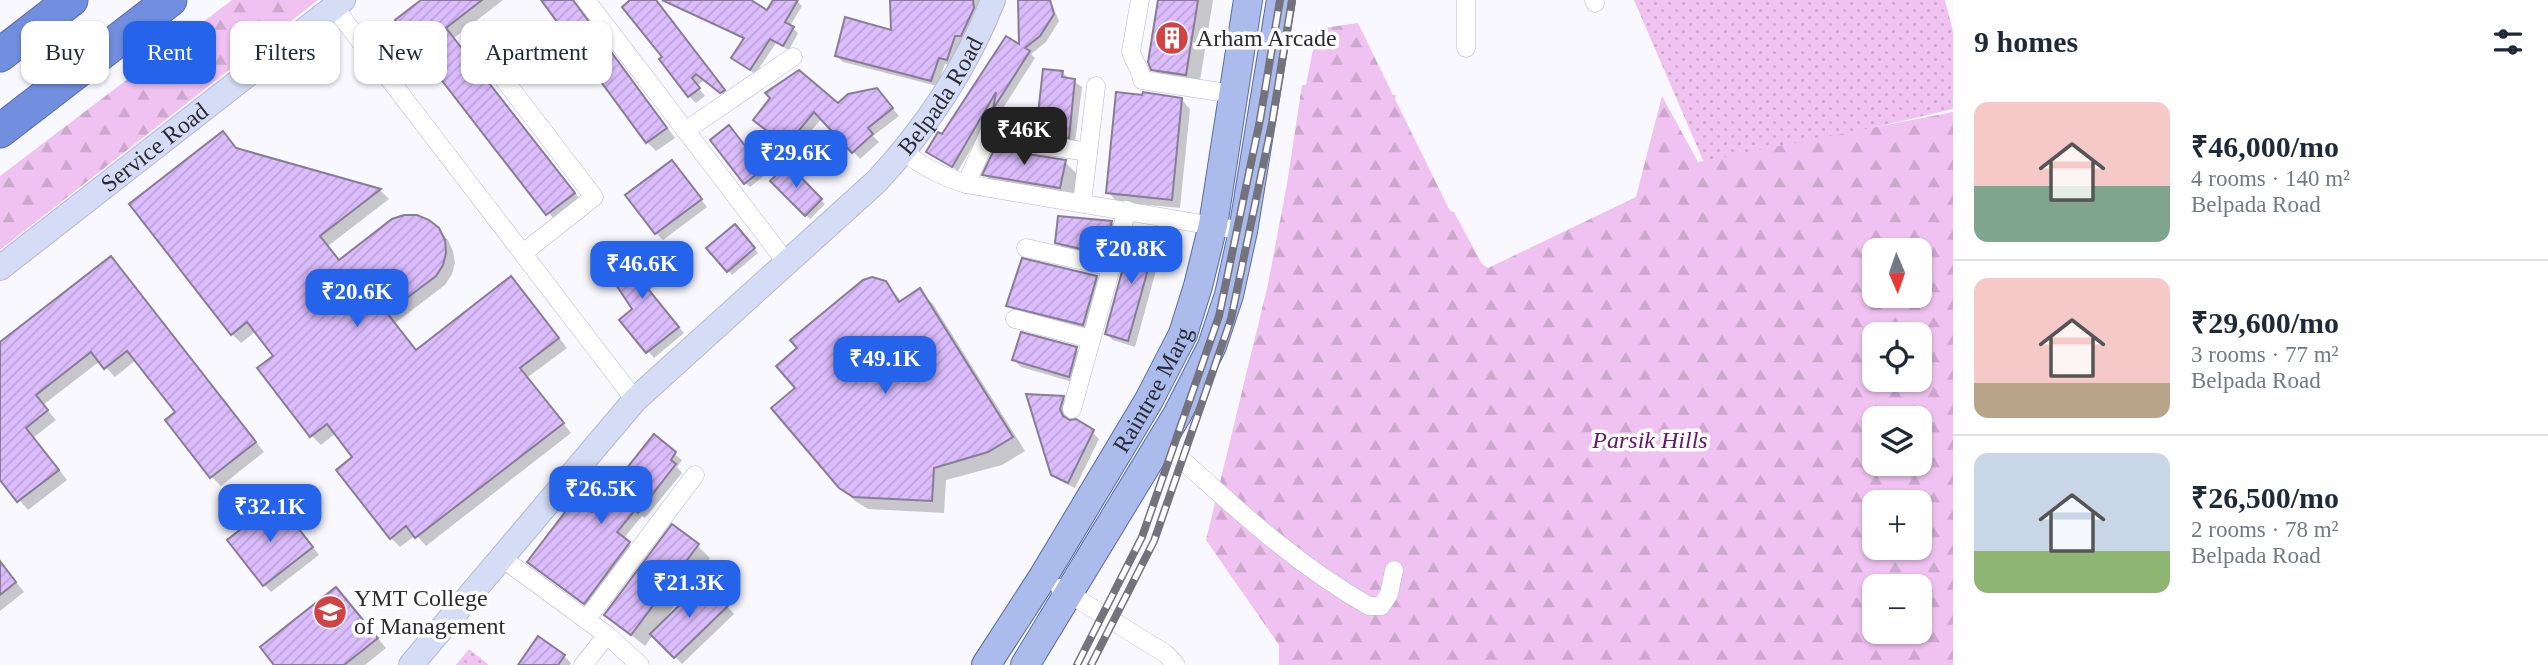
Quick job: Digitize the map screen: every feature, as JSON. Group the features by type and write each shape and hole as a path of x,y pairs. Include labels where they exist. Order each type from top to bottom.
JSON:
{"highway":[{"path":"0,55 71,0"},
{"path":"0,131 170,0"}],"main road":[{"name":"Raintree Marg","path":"986,665 1043,577 1149,400 1183,334 1213,225 1248,0"},
{"name":"Raintree Marg","path":"1025,665 1161,441 1212,346 1229,295 1244,230 1281,0"}],"street":[{"path":"586,0 786,262"},
{"name":"Belpada Road","path":"411,665 635,400 877,181 905,151 933,115 958,75 982,29 993,0"},
{"path":"1140,0 1131,51 1132,58 1141,69 1142,80 1233,94"},
{"path":"1466,0 1466,48"},
{"path":"339,3 635,400"},
{"name":"Service Road","path":"0,268 339,3"},
{"path":"685,131 793,57"},
{"path":"507,84 594,197 523,253"},
{"path":"1082,203 1096,86"},
{"path":"966,184 995,120 1006,121 1015,137 1023,142 1088,152"},
{"path":"905,151 919,164 937,174 966,184 1244,230"},
{"path":"1072,409 1126,211"},
{"path":"1026,248 1111,267"},
{"path":"1015,318 1091,339"},
{"path":"1161,441 1246,519 1297,558 1369,606 1381,606 1389,594 1395,570"},
{"path":"584,657 598,629 695,475"},
{"path":"502,558 598,629 640,665"},
{"path":"1043,577 1166,654 1176,665"}],"green space":[{"path":"232,0 318,0 291,21 230,21 230,69 216,80 216,21 204,21"},
{"path":"1634,0 1945,0 1953,32 1953,109 1706,167"},
{"name":"Parsik Hills","path":"1358,23 1393,95 1396,95 1395,99 1450,211 1454,212 1482,264 1488,268 1636,197 1662,96 1698,162 1953,112 1953,665 1279,665 1279,645 1206,540 1268,284 1302,85 1306,85 1317,29"},
{"path":"123,83 211,84 0,250 0,176"},
{"path":"469,649 489,665 456,665"}],"building":[{"path":"421,0 482,0 447,27 447,21 395,20"},
{"path":"541,0 573,0 588,21 556,21"},
{"path":"630,0 656,0 725,90 720,93 696,74 692,78 700,88 688,97 659,59 662,57 622,7"},
{"path":"662,0 751,0 767,10 773,0 798,0 785,22 794,27 783,46 770,39 750,70 731,58 744,38"},
{"path":"890,0 973,0 974,8 961,36 955,36 947,60 939,58 931,81 835,56 845,17 891,30"},
{"path":"1018,0 1050,0 1054,14 1040,36 1025,48 1030,51 993,109 996,92 952,167 926,152 938,132 942,134 1006,36 1019,44"},
{"name":"Arham Arcade","path":"1158,0 1198,0 1186,75 1151,70 1148,62"},
{"path":"447,29 461,47 461,84 490,84 575,193 546,215 445,84 447,84"},
{"path":"612,53 667,128 646,143 603,84 612,84"},
{"path":"1043,69 1063,71 1062,77 1075,79 1069,138 1036,132"},
{"path":"799,70 838,103 848,94 877,88 893,108 868,128 873,134 852,153 814,112 786,146 753,120 770,98 765,93"},
{"path":"1116,92 1142,95 1143,92 1182,98 1172,200 1106,193"},
{"path":"729,125 763,169 744,184 710,140"},
{"path":"223,131 236,148 381,189 320,236 339,260 392,219 404,215 417,215 439,228 445,240 443,265 436,276 387,313 416,350 511,276 559,338 520,368 564,423 415,538 406,526 390,539 336,470 352,457 327,424 310,437 257,368 273,356 247,322 231,335 129,204"},
{"path":"1000,137 1009,147 1021,153 1066,160 1060,188 982,175"},
{"path":"672,160 702,199 655,234 625,195"},
{"path":"788,164 822,199 805,216 770,181"},
{"path":"1058,216 1112,221 1103,254 1055,243"},
{"path":"735,224 755,248 727,272 706,248"},
{"path":"1133,231 1157,237 1128,341 1105,334"},
{"path":"644,247 661,273 644,284 679,327 646,353 619,320 632,309 607,271"},
{"path":"111,256 256,442 210,478 165,420 175,412 127,351 104,369 91,352 36,395 48,410 26,428 59,470 17,502 0,480 0,342"},
{"path":"1022,258 1097,276 1083,325 1006,306"},
{"path":"872,277 886,281 899,302 920,288 1013,437 988,452 934,468 932,501 853,497 839,488 771,408 795,388 776,366 797,348 790,340 863,280"},
{"path":"1021,332 1077,347 1069,377 1012,360"},
{"path":"1026,394 1064,396 1060,409 1063,416 1070,420 1076,419 1094,430 1068,483 1051,475"},
{"path":"654,434 676,452 671,460 676,464 638,513 635,510 617,532 630,542 584,604 527,562 575,499 592,512"},
{"path":"277,501 313,547 263,586 227,540"},
{"path":"672,524 699,544 631,635 604,615"},
{"path":"0,561 16,582 0,595"},
{"path":"704,581 728,606 674,658 650,634"},
{"name":"YMT College of Management","path":"336,587 378,638 344,665 274,665 260,647"},
{"path":"538,636 565,655 558,665 518,665"}],"railway":[{"path":"1077,665 1142,537 1219,316 1260,120 1280,0"},
{"path":"1091,665 1154,541 1231,319 1272,123 1292,0"}],"place":[{"name":"Arham Arcade","path":"1172,38"},
{"name":"YMT College of Management","path":"330,612"}]}
